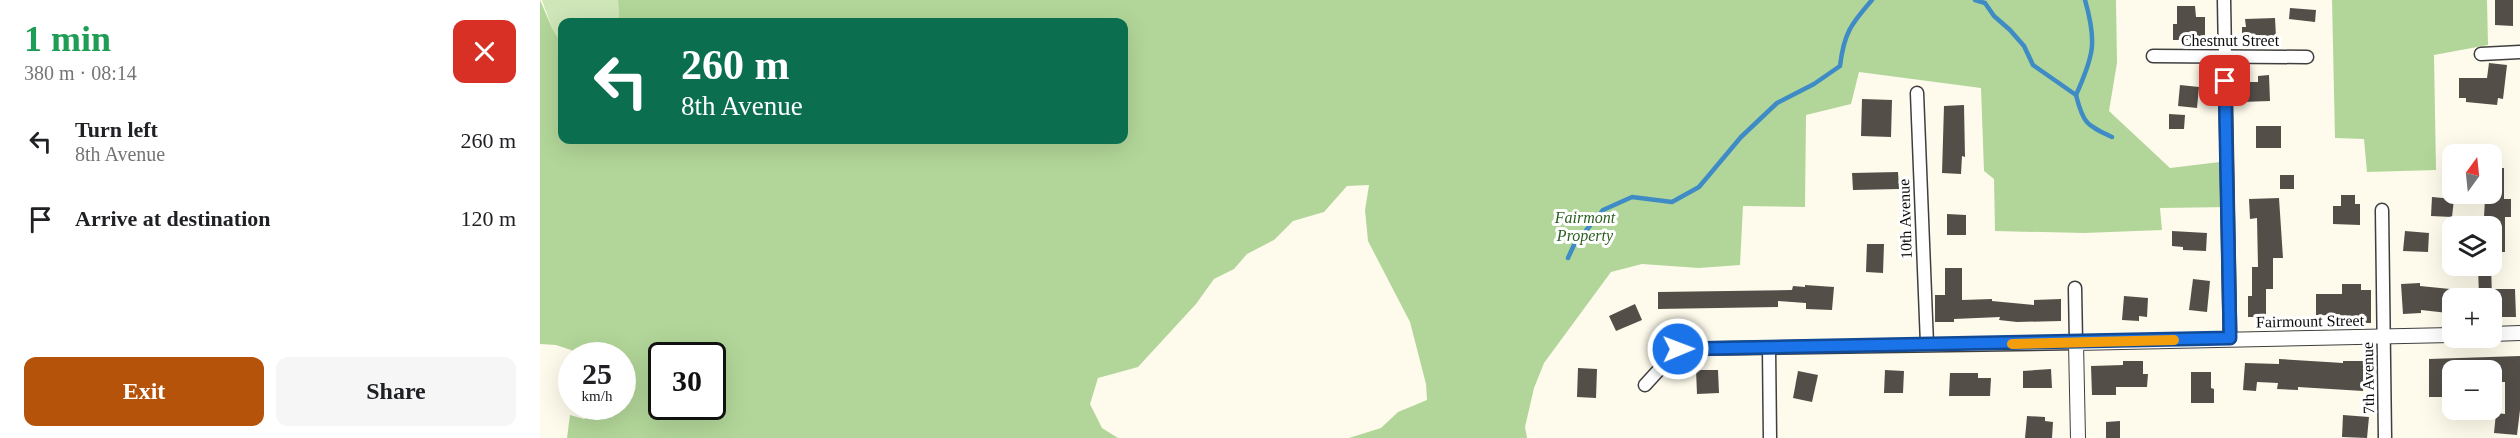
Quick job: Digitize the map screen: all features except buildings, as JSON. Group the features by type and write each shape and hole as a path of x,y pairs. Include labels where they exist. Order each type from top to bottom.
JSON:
{"street":[{"path":"2224,0 2230,338"},
{"path":"2481,54 2520,52"},
{"name":"Chestnut Street","path":"2153,56 2307,57"},
{"name":"10th Avenue","path":"1917,93 1927,344"},
{"name":"7th Avenue","path":"2382,210 2385,438"},
{"path":"2075,288 2078,438"},
{"path":"2502,334 2520,333"},
{"name":"Fairmount Street","path":"1645,385 1678,349 2442,335"},
{"path":"1769,348 1770,438"}],"green space":[{"name":"Fairmont Property","path":"540,0 558,38 558,144 1128,144 1128,18 619,18 618,0 2116,0 2117,63 2109,111 2170,168 2228,161 2230,207 2160,208 2162,230 2084,233 1995,231 1994,179 1984,171 1981,88 1859,72 1851,104 1806,115 1805,207 1743,206 1740,265 1699,268 1642,264 1611,272 1544,363 1534,388 1525,427 1527,438 1349,438 1381,428 1398,412 1427,400 1426,384 1410,322 1368,241 1365,210 1369,185 1347,186 1324,212 1293,221 1274,240 1247,254 1234,269 1214,279 1196,304 1138,367 1098,378 1090,404 1102,428 1118,438 567,438 569,420 636,420 636,342 558,342 558,346 540,344"},
{"path":"542,0 618,0 619,18 558,18 558,38"},
{"path":"2332,0 2487,0 2488,45 2434,55 2436,170 2367,172 2364,139 2335,138"}],"waterway":[{"path":"1568,258 1574,245 1603,210 1632,197 1672,202 1699,187 1741,137 1777,103 1814,84 1840,66 1846,37 1872,0"},
{"path":"1975,0 1985,3 1994,16 2010,30 2024,46 2033,65 2076,95 2087,122 2112,137"},
{"path":"2076,95 2087,69 2092,48 2091,27 2085,0"}],"slow traffic":[{"path":"2012,344 2174,340"}],"route":[{"path":"1678,349 2076,343 2230,338 2225,81"}]}
